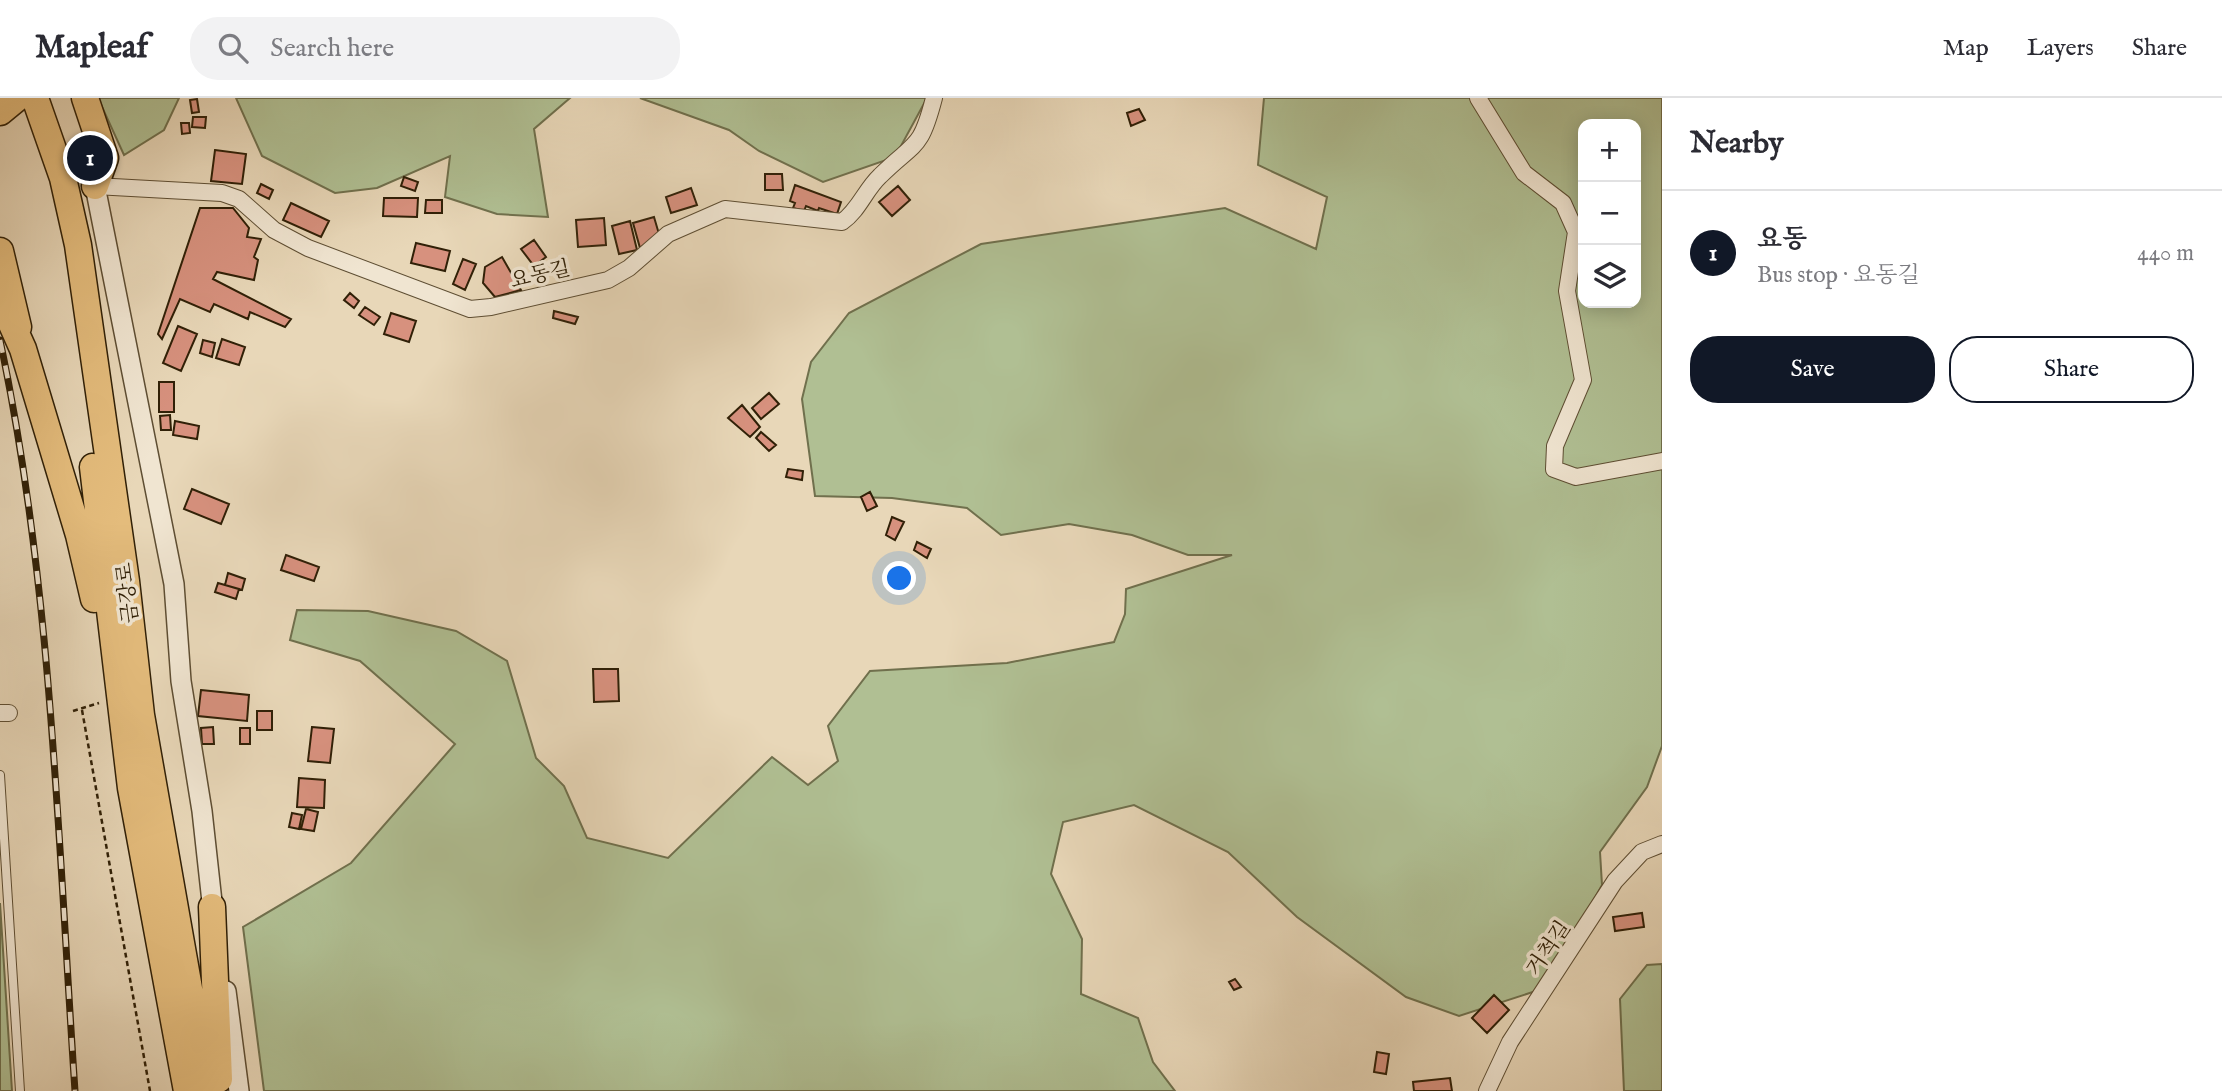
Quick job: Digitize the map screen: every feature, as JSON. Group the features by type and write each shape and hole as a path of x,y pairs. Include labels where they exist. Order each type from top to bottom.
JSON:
{"highway":[{"path":"0,110 5,98"},
{"path":"0,110 17,98"},
{"name":"금강로","path":"17,98 63,178 78,244 97,368 145,740 207,1091"},
{"name":"금강로","path":"35,98 78,332 109,706 187,1091"},
{"path":"82,105 90,132 95,186"},
{"path":"0,251 23,349 79,535 109,706"},
{"path":"0,309 10,320 23,349"},
{"path":"212,907 220,1091"}],"street":[{"name":"요동길","path":"95,186 222,193 239,199 274,230 308,248 471,309 491,307 608,280 628,268 668,234 725,209 842,222 852,215 878,176 921,140 934,98"},
{"path":"1478,98 1524,173 1563,203 1576,232 1567,291 1583,380 1555,446 1554,469 1576,477 1662,461"},
{"path":"95,186 174,584 181,681 202,811 212,907 239,1091"},
{"name":"거척길","path":"1487,1091 1510,1042 1598,912 1615,881 1642,852 1662,844"}],"lane":[{"path":"0,775 20,1091"}],"path":[{"path":"73,711 109,706"},
{"path":"82,710 150,1091"}],"green space":[{"path":"98,98 179,98 164,130 124,155"},
{"path":"236,98 570,98 534,129 548,217 497,214 445,197 450,156 377,188 335,193 262,156"},
{"path":"640,98 927,98 895,157 823,182 759,151 729,130"},
{"path":"1264,98 1662,98 1662,746 1647,787 1600,852 1602,885 1545,988 1459,1016 1406,997 1297,917 1228,852 1134,805 1063,822 1051,874 1082,939 1081,994 1138,1018 1153,1062 1175,1091 264,1091 243,927 351,863 455,744 360,661 290,640 297,610 368,611 456,631 507,661 536,758 564,786 587,838 668,858 772,757 808,785 838,761 828,726 870,671 1007,663 1114,642 1125,614 1126,589 1232,555 1188,555 1132,535 1069,524 1001,535 967,508 892,498 815,496 802,399 811,362 849,313 981,244 1225,208 1316,249 1327,197 1258,165"},
{"path":"0,903 12,1091 0,1091"},
{"path":"1662,964 1662,1091 1624,1091 1620,999 1647,965"}],"building":[{"path":"197,99 199,112 192,113 190,100"},
{"path":"1139,109 1145,120 1131,126 1127,113"},
{"path":"193,117 206,117 205,128 192,127"},
{"path":"181,123 189,123 190,133 182,134"},
{"path":"215,150 246,154 242,184 211,181"},
{"path":"765,174 782,174 783,190 765,190"},
{"path":"404,177 418,182 415,191 401,186"},
{"path":"261,184 273,190 269,199 257,193"},
{"path":"795,185 841,202 837,214 806,206 804,211 793,208 795,203 790,201"},
{"path":"898,186 910,200 892,216 879,202"},
{"path":"691,188 697,205 671,213 666,197"},
{"path":"384,198 418,198 417,217 383,216"},
{"path":"426,200 442,200 442,213 425,213"},
{"path":"291,203 329,221 321,237 283,220"},
{"path":"200,208 233,208 249,228 247,237 261,239 254,257 258,260 254,280 217,272 213,279 291,319 285,327 250,312 248,319 214,304 210,312 180,299 162,339 158,334"},
{"path":"654,217 659,234 640,248 633,223"},
{"path":"604,218 606,245 578,247 576,220"},
{"path":"630,221 637,250 619,254 612,226"},
{"path":"534,240 546,257 534,266 521,249"},
{"path":"416,243 450,251 445,271 411,263"},
{"path":"502,257 521,290 495,297 483,283 485,267"},
{"path":"463,259 476,264 465,290 453,284"},
{"path":"350,293 359,301 354,308 344,300"},
{"path":"365,307 380,317 374,325 359,315"},
{"path":"554,311 578,317 575,324 553,318"},
{"path":"391,313 416,321 409,342 384,334"},
{"path":"178,326 197,334 181,371 163,363"},
{"path":"222,339 245,347 239,365 216,358"},
{"path":"203,340 215,343 212,357 200,353"},
{"path":"159,382 174,382 174,412 159,412"},
{"path":"769,393 779,404 761,419 752,408"},
{"path":"742,405 760,427 750,437 728,418"},
{"path":"170,415 171,430 161,430 160,416"},
{"path":"175,421 199,426 197,439 173,435"},
{"path":"761,432 776,445 769,451 756,438"},
{"path":"788,469 803,471 802,480 786,477"},
{"path":"192,489 229,504 221,524 184,509"},
{"path":"870,492 877,506 867,511 861,497"},
{"path":"892,517 904,522 895,540 886,535"},
{"path":"917,542 931,549 927,558 914,550"},
{"path":"286,555 319,567 314,581 281,570"},
{"path":"228,573 245,579 242,590 225,585"},
{"path":"218,583 239,589 236,599 215,592"},
{"path":"593,669 618,669 619,701 594,702"},
{"path":"201,690 249,695 247,721 198,716"},
{"path":"257,711 272,711 272,730 257,730"},
{"path":"213,727 214,744 202,744 201,728"},
{"path":"312,727 334,729 330,763 308,761"},
{"path":"240,728 250,728 250,744 240,744"},
{"path":"299,778 325,780 324,808 297,807"},
{"path":"306,809 318,812 314,831 301,829"},
{"path":"292,813 302,815 299,829 289,827"},
{"path":"1642,913 1644,927 1615,931 1613,917"},
{"path":"1235,979 1241,987 1234,990 1229,982"},
{"path":"1494,995 1509,1010 1487,1033 1472,1018"},
{"path":"1377,1052 1389,1054 1386,1074 1374,1072"},
{"path":"1450,1078 1452,1091 1414,1091 1413,1082"}],"railway":[{"path":"0,340 31,526 42,620 58,808 75,1091"}],"place":[{"name":"요동","path":"90,158"}]}
